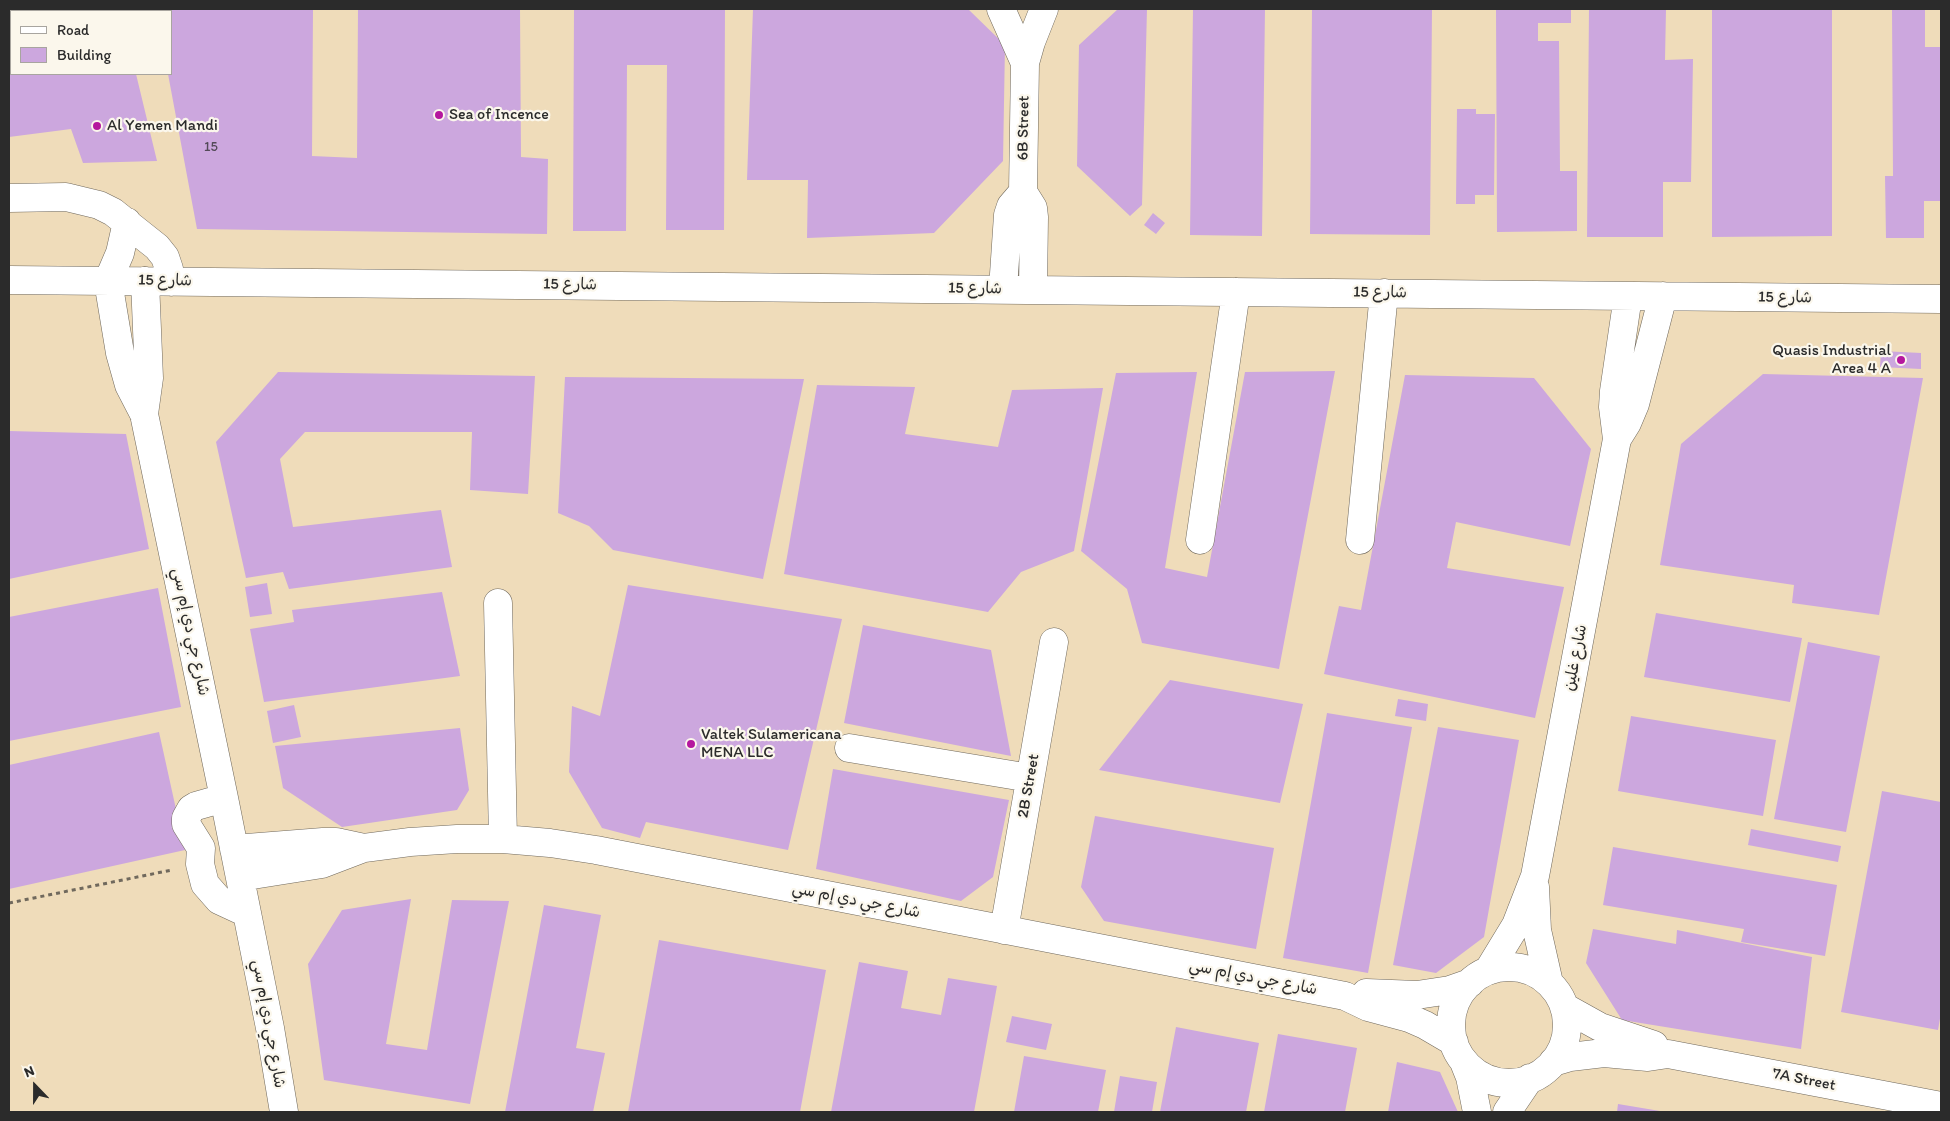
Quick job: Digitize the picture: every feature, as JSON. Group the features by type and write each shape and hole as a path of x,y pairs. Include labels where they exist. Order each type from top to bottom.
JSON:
{"street":[{"name":"6B Street","path":"1001,9 1025,64"},
{"name":"6B Street","path":"1033,289 1033,208 1023,192 1025,64 1031,42 1044,9"},
{"path":"1003,289 1008,215 1016,198 1023,192"},
{"name":"شارع جي دي إم سي","path":"9,198 66,197 99,205 127,222 158,247 165,257 169,269 158,281 144,414"},
{"path":"108,281 120,253 127,222"},
{"name":"شارع 15","path":"9,280 1941,299"},
{"name":"شارع جي دي إم سي","path":"108,281 124,369 129,385 144,414 240,877 270,1028 284,1112"},
{"path":"1200,540 1236,292"},
{"path":"1360,540 1384,293"},
{"name":"شارع غلين","path":"1618,439 1614,416 1614,391 1628,296"},
{"name":"شارع غلين","path":"1477,1112 1474,1094 1451,1026 1453,1010 1459,995 1479,977 1516,925 1535,876 1618,439 1635,404 1663,296"},
{"path":"498,602 503,839"},
{"name":"2B Street","path":"1004,930 1054,642"},
{"path":"849,748 1030,778"},
{"path":"224,798 191,809 186,818 188,829 196,837 201,848 200,864 205,884 211,893 228,906 247,913"},
{"name":"شارع جي دي إم سي","path":"240,877 322,864 364,848 410,842 447,839 503,839 550,843 596,850 1344,996 1368,1007 1409,1018 1425,1025 1459,1052"},
{"name":"شارع جي دي إم سي","path":"234,849 323,842 336,842 364,848"},
{"name":"شارع غلين","path":"1535,876 1537,930 1549,982"},
{"name":"شارع غلين","path":"1459,1052 1475,1071 1488,1078 1502,1082 1516,1082 1543,1072 1553,1062 1561,1049 1566,1035 1567,1021 1564,1006 1549,982 1526,969 1513,967 1479,977"},
{"name":"شارع جي دي إم سي","path":"1344,996 1364,993 1417,995 1450,990 1479,977"},
{"path":"1564,1006 1600,1028 1618,1035 1647,1042 1668,1054"},
{"path":"1553,1062 1570,1057 1604,1053 1648,1057 1668,1054"},
{"name":"7A Street","path":"1668,1054 1941,1106"},
{"name":"شارع غلين","path":"1507,1112 1530,1078"}],"path":[{"path":"9,903 200,864"}],"building":[{"path":"9,9 121,9 10,10 10,75 136,75 157,161 83,163 71,129 9,137"},
{"name":"Sea of Incence","path":"313,9 312,156 357,158 358,9 520,9 521,157 548,159 547,234 197,229 168,75 172,75 172,10 156,10"},
{"path":"574,9 725,9 724,230 666,230 667,65 627,65 626,231 573,231"},
{"path":"753,9 968,9 1005,45 1003,161 934,233 807,238 808,180 747,180"},
{"path":"1118,9 1147,9 1142,205 1130,216 1077,166 1079,45"},
{"path":"1193,9 1265,9 1262,236 1190,235"},
{"path":"1312,9 1432,9 1430,235 1310,234"},
{"path":"1496,9 1571,9 1571,23 1538,23 1538,41 1559,41 1560,171 1577,171 1577,231 1497,232"},
{"path":"1589,9 1666,9 1665,60 1693,59 1691,182 1663,182 1663,237 1587,237"},
{"path":"1712,9 1832,9 1832,236 1712,237"},
{"path":"1892,9 1925,9 1925,47 1941,47 1941,201 1924,201 1924,238 1886,238 1885,176 1893,176"},
{"path":"1457,109 1476,109 1476,114 1495,114 1494,195 1475,195 1475,204 1456,204"},
{"path":"1153,213 1165,223 1156,234 1144,225"},
{"path":"1881,351 1921,353 1921,369 1880,367"},
{"path":"1335,371 1279,669 1142,643 1127,589 1081,551 1116,373 1197,372 1165,568 1207,577 1245,372"},
{"path":"278,372 535,376 528,494 470,490 472,432 305,432 280,459 293,527 441,510 452,567 289,589 283,572 246,578 216,442"},
{"path":"1763,374 1923,378 1879,615 1792,603 1794,585 1660,565 1681,444"},
{"path":"1405,375 1534,378 1591,449 1570,546 1456,522 1447,568 1564,587 1535,718 1324,674 1339,606 1361,610"},
{"path":"565,377 804,379 763,579 613,550 589,526 558,513"},
{"path":"817,385 915,387 905,434 998,447 1012,390 1103,388 1074,551 1021,572 988,612 784,574"},
{"path":"9,431 126,434 149,549 9,579"},
{"path":"267,583 272,614 250,617 245,587"},
{"name":"Valtek Sulamericana MENA LLC","path":"628,585 842,619 788,850 646,822 640,838 602,828 569,772 572,706 600,716"},
{"path":"158,588 181,707 9,741 9,617"},
{"path":"442,592 460,676 264,702 250,629 294,622 292,610"},
{"path":"1656,613 1802,638 1790,702 1644,677"},
{"path":"863,625 991,650 1011,756 844,723"},
{"path":"1808,642 1880,656 1846,832 1774,819"},
{"path":"1170,680 1303,704 1280,803 1099,770"},
{"path":"1398,699 1428,704 1426,721 1395,716"},
{"path":"294,705 301,737 273,743 267,711"},
{"path":"1327,713 1412,727 1368,973 1283,958"},
{"path":"1631,716 1776,740 1763,816 1618,791"},
{"path":"1438,727 1519,740 1484,937 1436,973 1393,965"},
{"path":"460,728 469,790 457,810 342,827 283,788 275,746"},
{"path":"159,732 185,850 9,889 9,765"},
{"path":"833,769 1009,800 993,877 961,901 816,869"},
{"path":"1882,791 1941,802 1941,1013 1938,1030 1841,1012"},
{"path":"1095,816 1274,848 1256,949 1104,921 1081,887"},
{"path":"1751,829 1841,846 1838,862 1748,845"},
{"path":"1613,847 1837,885 1825,956 1741,942 1744,929 1603,905"},
{"path":"411,899 386,1044 427,1050 452,900 509,901 470,1104 324,1080 308,964 342,910"},
{"path":"544,905 601,915 576,1048 605,1053 593,1112 505,1112"},
{"path":"1593,929 1676,944 1677,930 1812,957 1801,1049 1622,1020 1586,963"},
{"path":"659,940 826,970 800,1112 628,1112"},
{"path":"859,962 908,971 901,1008 941,1015 948,978 997,986 974,1112 831,1112"},
{"path":"1012,1016 1052,1024 1046,1050 1006,1042"},
{"path":"1176,1027 1259,1043 1246,1112 1160,1112"},
{"path":"1278,1034 1357,1048 1345,1112 1264,1112"},
{"path":"1024,1056 1106,1070 1098,1112 1014,1112"},
{"path":"1397,1062 1440,1072 1458,1112 1388,1112"},
{"path":"1120,1076 1157,1082 1152,1112 1114,1112"},
{"path":"1618,1104 1660,1111 1660,1112 1617,1112"}],"place":[{"name":"Sea of Incence","path":"439,115"},
{"name":"Al Yemen Mandi","path":"97,126"},
{"name":"Quasis Industrial Area 4 A","path":"1901,360"},
{"name":"Valtek Sulamericana MENA LLC","path":"691,744"}]}
